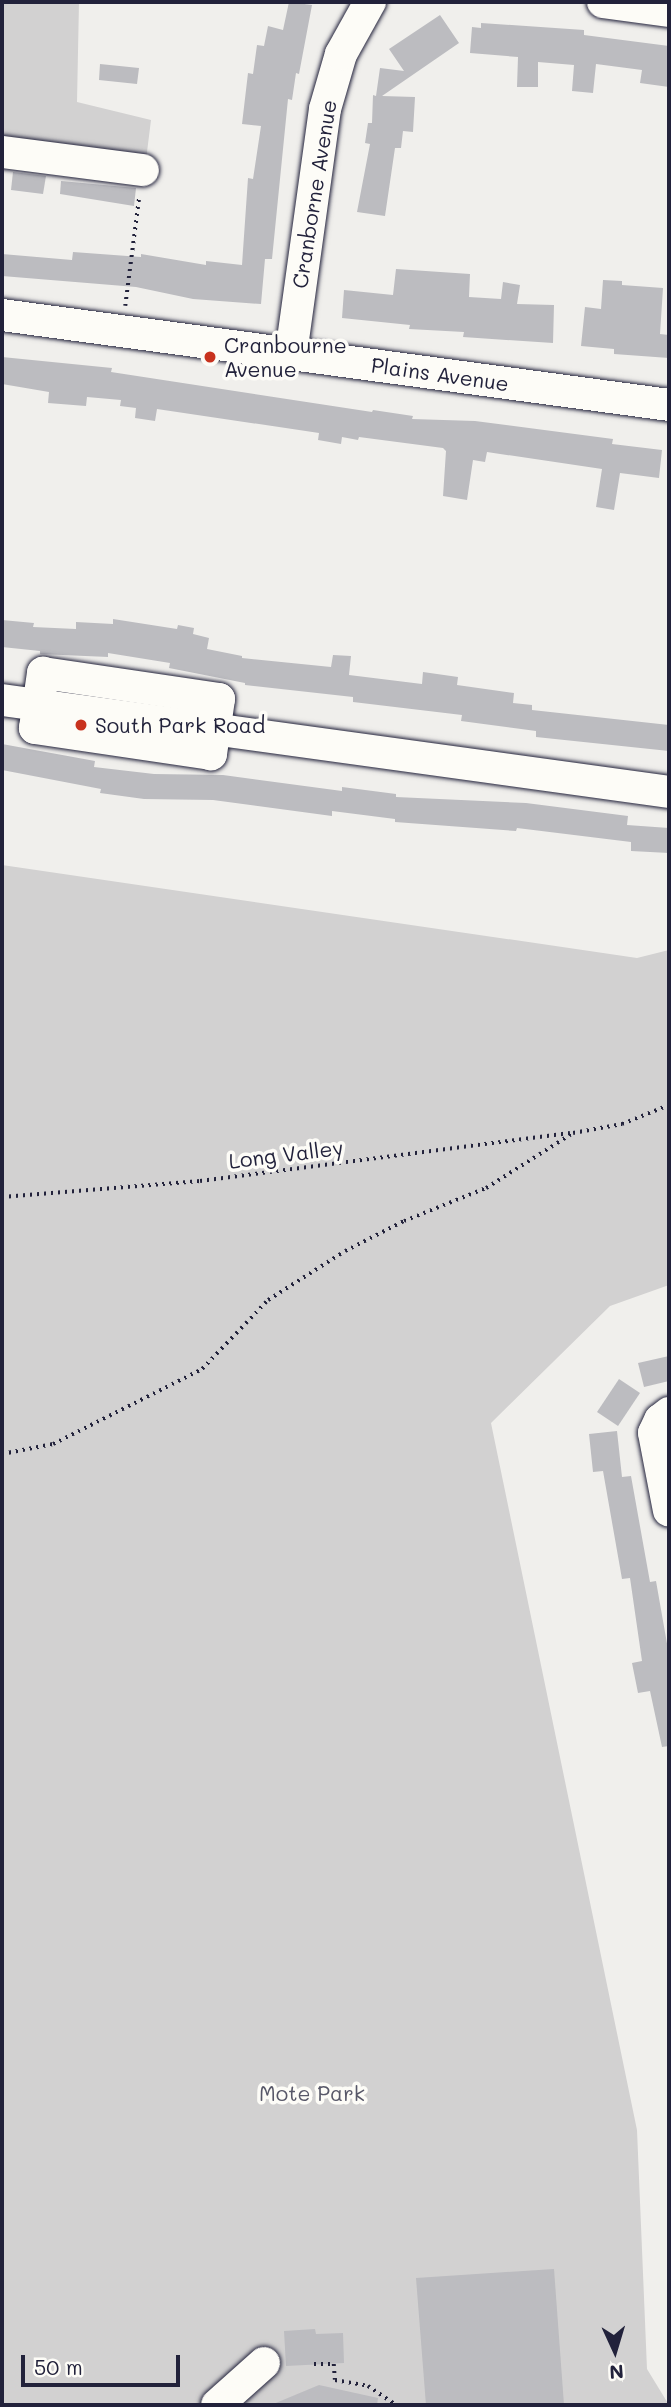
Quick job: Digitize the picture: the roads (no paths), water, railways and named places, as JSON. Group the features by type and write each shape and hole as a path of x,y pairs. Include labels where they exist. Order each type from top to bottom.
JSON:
{"street":[{"name":"Cranborne Avenue","path":"291,354 325,109 341,54 370,2"},
{"path":"603,2 669,11"},
{"path":"2,152 143,170"},
{"name":"Plains Avenue","path":"2,315 669,405"},
{"path":"2,700 669,792"},
{"path":"669,1413 655,1426 654,1440 669,1511"},
{"path":"216,2405 264,2363"}],"place":[{"name":"Cranbourne Avenue","path":"210,357"},
{"name":"South Park Road","path":"81,725"}],"park label":[{"name":"Mote Park","path":"312,2093"}]}
